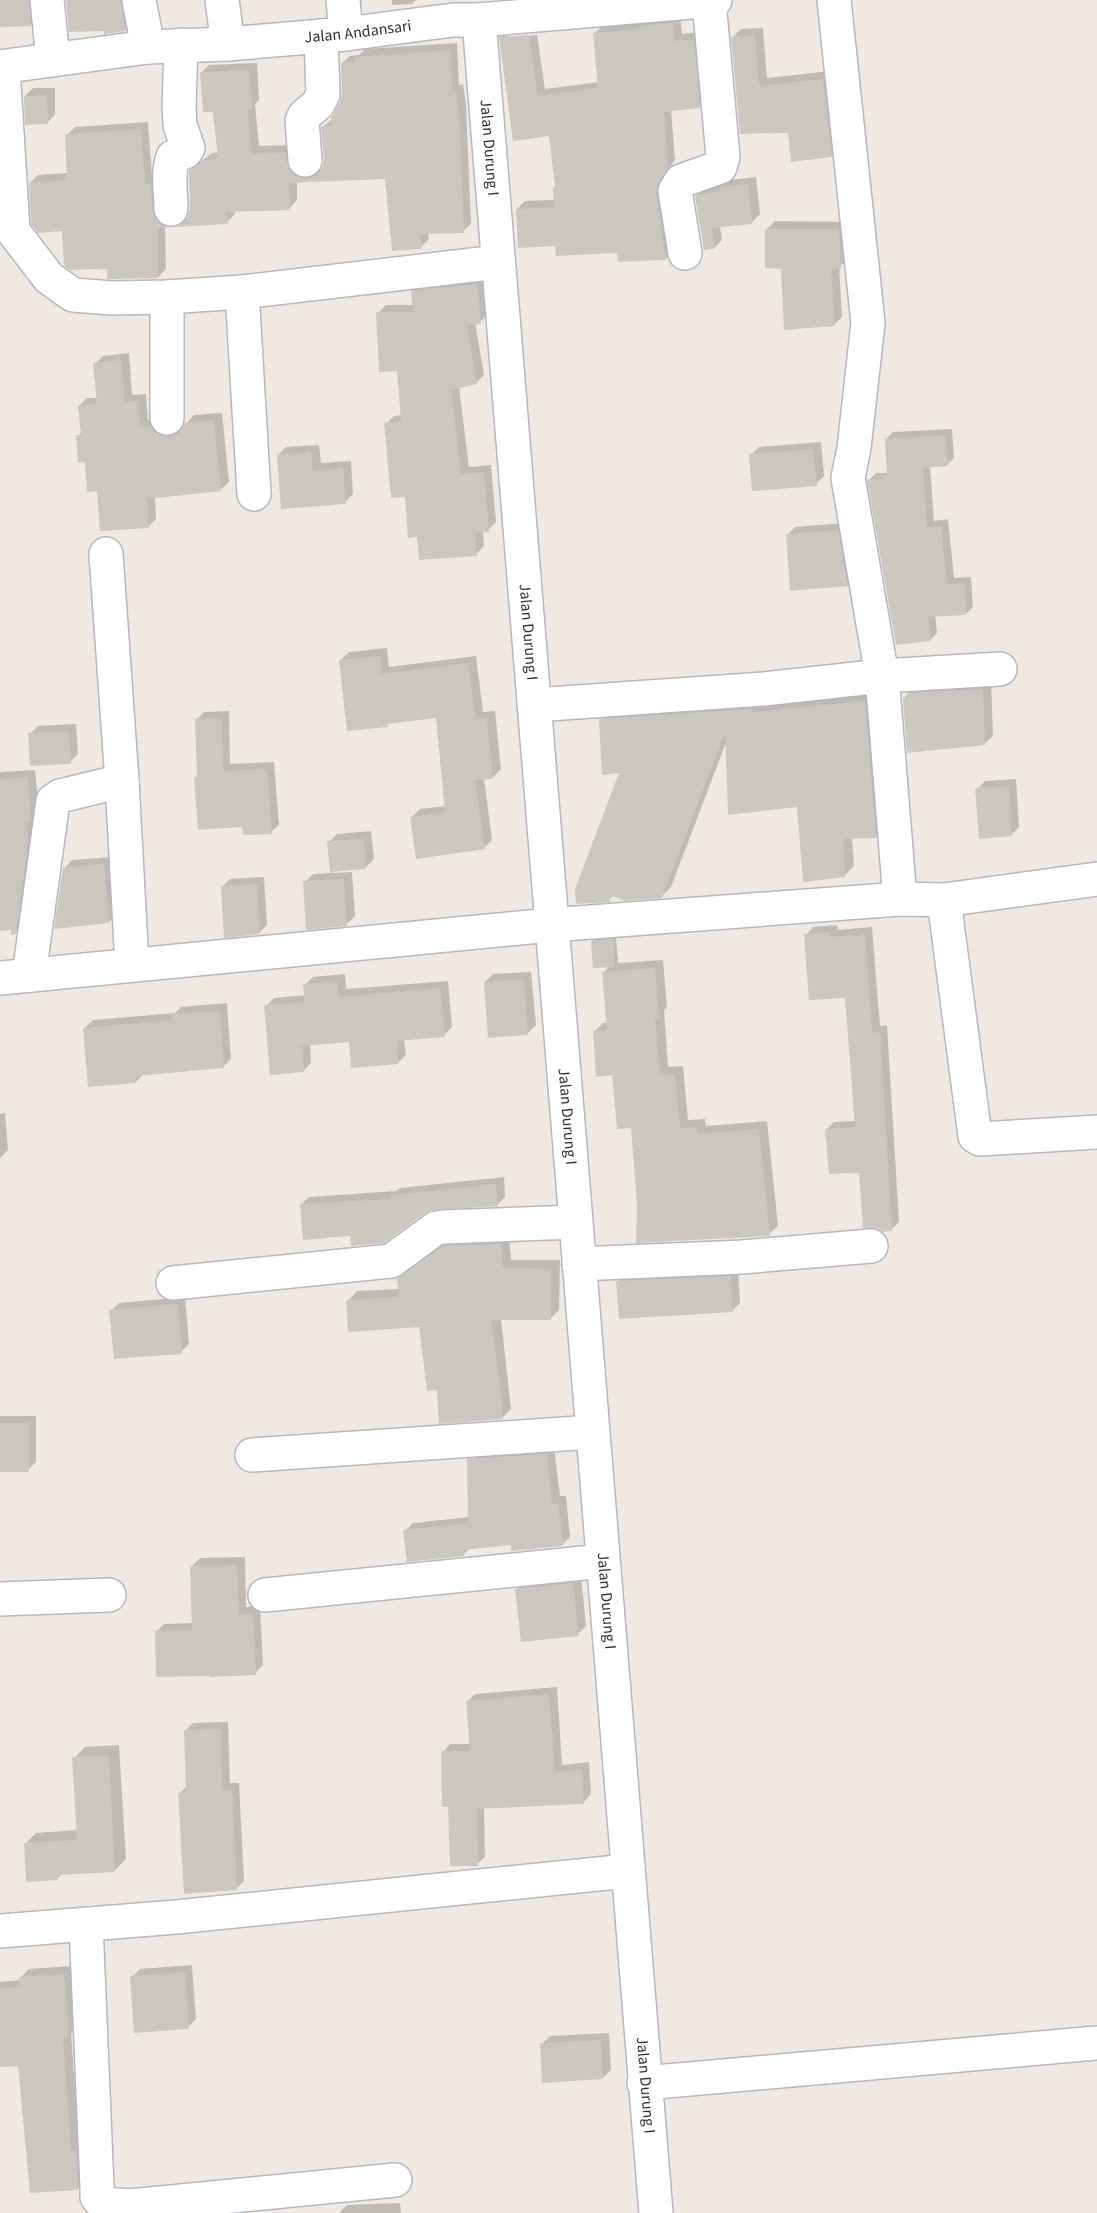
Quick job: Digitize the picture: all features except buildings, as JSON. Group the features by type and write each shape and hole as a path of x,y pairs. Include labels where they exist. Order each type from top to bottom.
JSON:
{"street":[{"path":"47,0 53,58"},
{"path":"139,0 148,47"},
{"path":"222,0 228,44"},
{"path":"305,160 302,121 305,115 318,104 323,94 333,35 343,0"},
{"name":"Jalan Andansari","path":"1,67 53,58 148,47 228,44 333,35 461,13 715,0"},
{"path":"834,0 868,323 854,448 848,478 882,676 900,899"},
{"path":"685,253 675,191 681,181 720,167 723,157 710,1"},
{"name":"Jalan Durung I","path":"461,13 498,262 656,2213"},
{"path":"171,209 171,161 173,157 185,152 188,148 180,125 181,45"},
{"path":"1,67 13,231 49,278 74,295 112,298 242,292 498,262"},
{"path":"242,292 254,494"},
{"path":"167,297 167,418"},
{"path":"106,554 132,965"},
{"path":"534,705 764,689 882,676 1000,669"},
{"path":"122,781 60,796 53,801 15,977 551,925 900,899 944,900 1097,879"},
{"path":"944,900 975,1136 980,1139 1097,1131"},
{"path":"173,1282 391,1261 436,1228 575,1222"},
{"path":"579,1264 742,1257 871,1246"},
{"path":"252,1455 592,1432"},
{"path":"265,1595 603,1561"},
{"path":"0,1599 110,1595"},
{"path":"0,1930 456,1890 627,1871"},
{"path":"86,1924 97,2187 98,2197 103,2204 130,2206 395,2180"},
{"path":"644,2083 1097,2043"}]}
